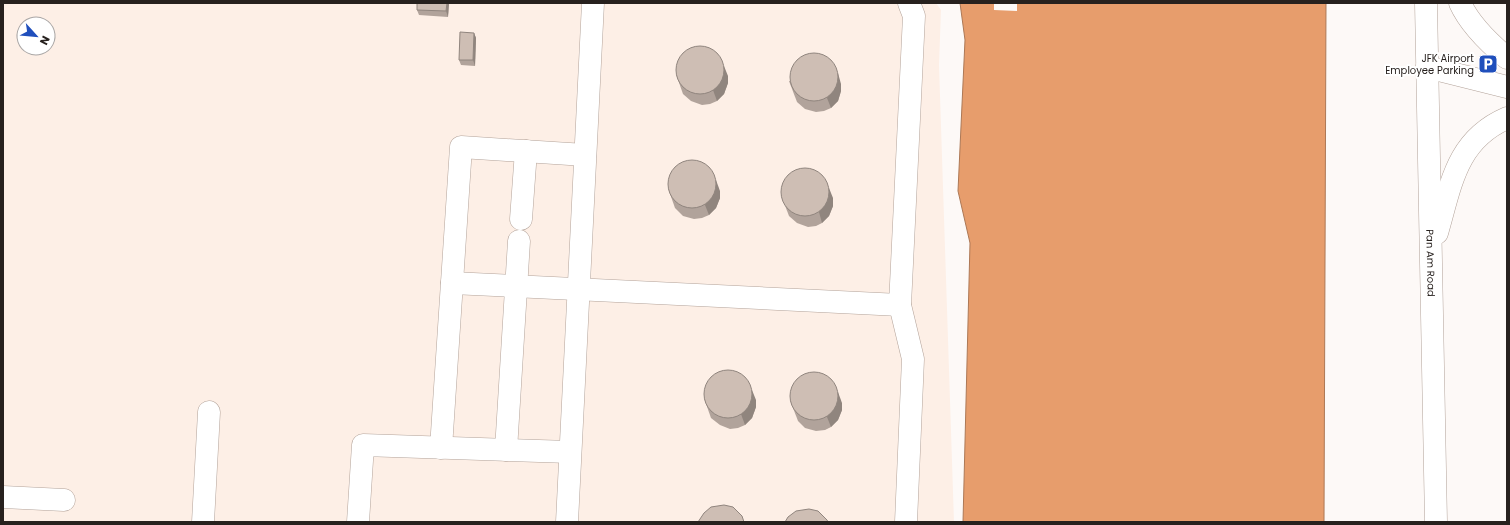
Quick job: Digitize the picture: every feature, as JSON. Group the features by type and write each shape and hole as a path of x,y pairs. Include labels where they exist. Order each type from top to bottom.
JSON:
{"street":[{"path":"567,522 593,3"},
{"path":"906,522 913,359 900,305 914,16 909,3"},
{"name":"Pan Am Road","path":"1426,3 1436,522"},
{"path":"1460,3 1472,23 1507,58"},
{"path":"1427,67 1507,87"},
{"path":"1431,251 1454,174 1465,152 1472,142 1483,132 1507,118"},
{"path":"441,448 461,147 585,155"},
{"path":"521,219 526,151"},
{"path":"506,450 519,241"},
{"path":"452,283 900,305"},
{"path":"203,522 209,412"},
{"path":"358,522 363,445 570,452"},
{"path":"3,497 64,500"}],"shaded area":[{"path":"3,3 936,3 941,10 939,65 954,522 3,522"},
{"path":"960,3 1326,3 1324,522 963,522 970,243 958,191 965,40"}],"pier":[{"path":"994,3 1017,3 1017,11 994,10"}],"building":[{"path":"417,3 447,3 446,11 417,10"},
{"path":"460,32 474,33 473,60 459,60"},
{"path":"695,46 705,46 717,53 724,65 724,75 717,87 705,94 695,94 687,90 680,83 676,75 676,65 680,57 687,50"},
{"path":"809,53 819,53 831,60 838,72 838,82 831,94 819,101 809,101 801,97 794,90 790,82 790,72 794,64 801,57"},
{"path":"687,160 697,160 709,167 716,179 716,189 709,201 697,208 687,208 679,204 672,197 668,189 668,179 672,171 679,164"},
{"path":"800,168 810,168 822,175 829,187 829,197 822,209 810,216 800,216 792,212 785,205 781,197 781,187 785,179 792,172"},
{"path":"723,370 733,370 745,377 752,389 752,399 745,411 733,418 723,418 715,414 708,407 704,399 704,389 708,381 715,374"},
{"path":"809,372 819,372 831,379 838,391 838,401 831,413 819,420 809,420 801,416 794,409 790,401 790,391 794,383 801,376"},
{"path":"724,505 733,507 742,516 744,522 698,522 704,513 711,507"},
{"path":"809,509 818,511 828,522 785,522 788,517 796,511"}],"place":[{"name":"JFK Airport Employee Parking","path":"1488,64"}]}
